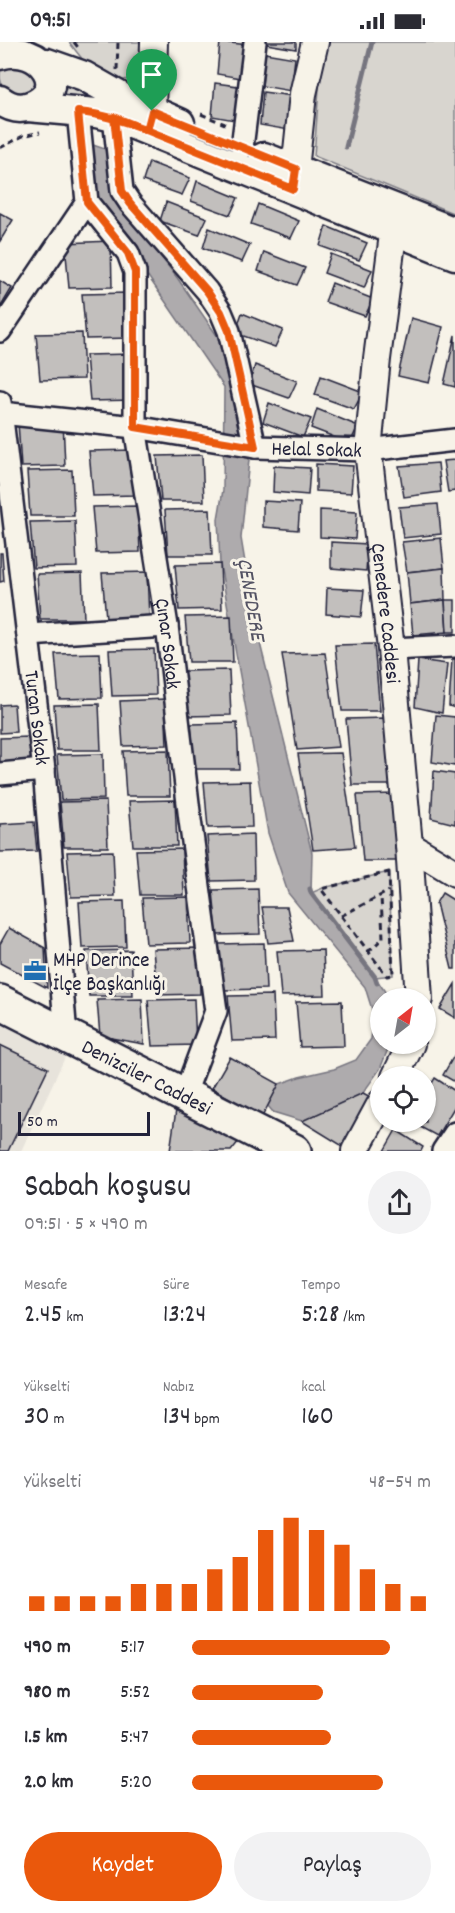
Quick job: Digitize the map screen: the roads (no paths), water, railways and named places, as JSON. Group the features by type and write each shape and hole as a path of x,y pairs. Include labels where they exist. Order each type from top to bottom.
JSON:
{"main road":[{"path":"0,55 18,47 46,55 121,97 150,120 395,219 455,255"},
{"path":"0,128 17,105 36,103 48,90 51,81 46,55"},
{"path":"17,105 150,120 242,148 294,179"},
{"path":"395,219 455,232"},
{"name":"Denizciler Caddesi","path":"0,1002 184,1096 251,1142 294,1151"}],"street":[{"path":"150,120 154,42"},
{"path":"242,148 255,42"},
{"path":"294,179 303,94 315,42"},
{"path":"0,331 87,202 78,112"},
{"path":"114,117 122,191 207,291 221,312 229,331 255,447"},
{"name":"Çınar Sokak","path":"87,202 128,253 135,272 135,427 167,626 216,1011 184,1096"},
{"name":"Çenedere Caddesi","path":"395,219 368,450 391,649 409,845 418,988"},
{"name":"Helal Sokak","path":"1,407 255,447 368,450 455,440"},
{"name":"Turan Sokak","path":"1,407 7,518 28,635 44,770 66,1036"},
{"path":"28,635 167,626"},
{"path":"391,649 455,646"},
{"path":"0,774 44,770"},
{"path":"409,845 455,873"},
{"path":"355,1151 370,1123"},
{"path":"443,1151 455,1133"}],"waterway":[{"path":"346,147 372,42"},
{"name":"ÇENEDERE","path":"310,889 375,977 377,983"}],"place":[{"name":"MHP Derince İlçe Başkanlığı","path":"35,971"}]}
